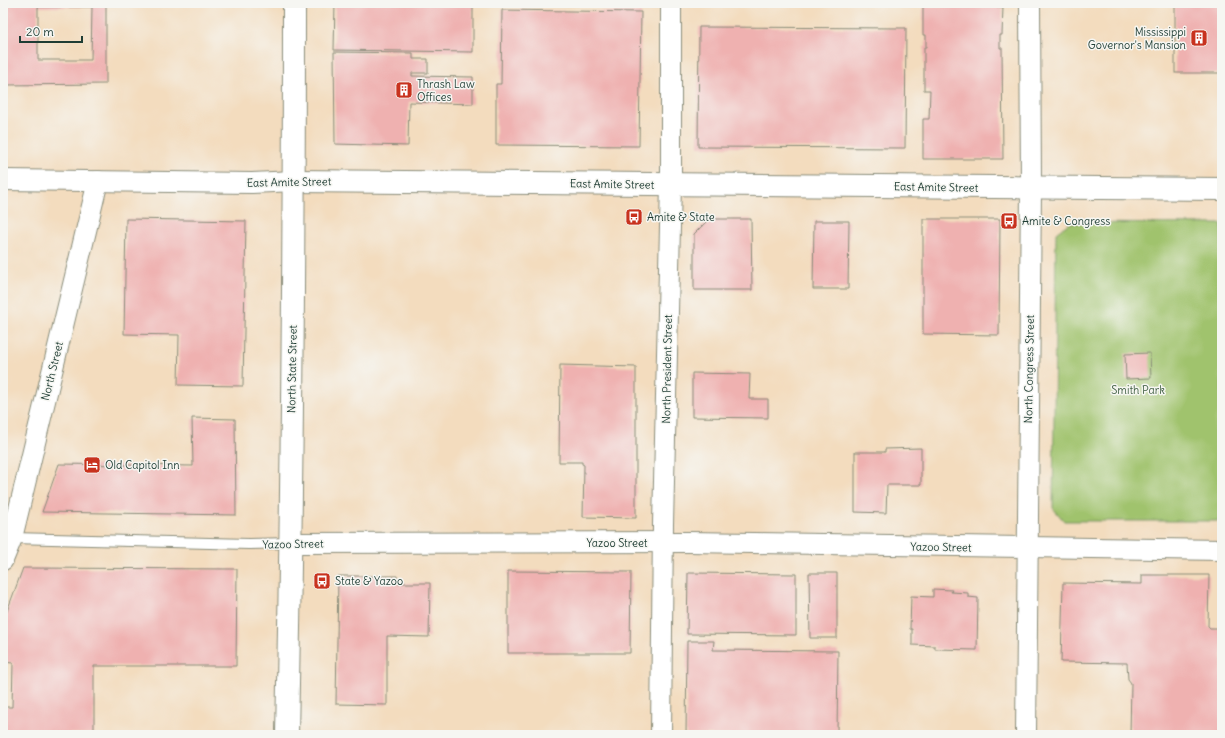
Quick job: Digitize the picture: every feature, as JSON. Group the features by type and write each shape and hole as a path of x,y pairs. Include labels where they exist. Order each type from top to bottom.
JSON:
{"main road":[{"name":"North State Street","path":"287,735 291,543 294,3"},
{"name":"East Amite Street","path":"294,181 1222,189"}],"street":[{"name":"North President Street","path":"661,735 663,542 671,184 671,3"},
{"name":"North Congress Street","path":"1026,735 1031,188 1030,3"},
{"name":"East Amite Street","path":"3,180 252,183 294,181"},
{"name":"North Street","path":"3,560 12,538 98,181"},
{"name":"Yazoo Street","path":"291,543 663,542 1222,550"}],"lane":[{"name":"Yazoo Street","path":"12,538 249,544 291,543"}],"green space":[{"name":"Smith Park","path":"1069,223 1222,224 1222,521 1064,521 1053,508 1056,233"}],"building":[{"path":"3,3 106,3 106,84 3,85","holes":["38,7 92,7 91,60 38,60"]},
{"path":"335,3 473,3 473,52 334,50"},
{"path":"798,3 798,5 738,4"},
{"name":"Mississippi Governor's Mansion","path":"1175,3 1222,3 1222,73 1175,73"},
{"path":"923,6 1003,7 1000,48 1002,48 1003,159 923,159 923,119 929,119 930,90 924,90 924,47 926,47 926,35 923,35"},
{"path":"502,10 641,12 639,146 496,145 496,84 501,84"},
{"path":"699,27 906,28 905,148 698,147"},
{"name":"Thrash Law Offices","path":"334,52 413,53 413,59 428,59 428,73 412,73 412,76 473,77 473,104 409,102 408,146 335,144"},
{"path":"126,219 246,221 243,386 178,385 179,335 124,334"},
{"path":"709,219 751,219 752,290 694,290 694,234"},
{"path":"923,219 1000,219 999,335 923,334"},
{"path":"814,221 849,221 848,289 813,289"},
{"path":"1150,353 1151,378 1126,379 1125,354"},
{"path":"560,365 636,367 636,518 583,517 584,465 582,462 559,462"},
{"path":"692,373 750,374 749,399 768,399 768,418 692,417"},
{"name":"Old Capitol Inn","path":"192,418 235,419 236,515 42,512 59,464 193,466"},
{"path":"921,448 921,485 887,485 886,513 855,512 855,452 885,452 885,449"},
{"path":"23,568 237,569 236,666 94,666 94,734 3,733 3,707 12,707 13,663 3,662 3,622"},
{"path":"508,571 631,572 630,653 508,653"},
{"path":"688,573 796,574 796,635 687,634"},
{"path":"809,573 837,573 837,638 810,638"},
{"path":"1142,575 1209,575 1208,626 1210,628 1222,628 1222,735 1130,735 1131,683 1128,679 1127,663 1061,662 1063,583 1142,584"},
{"path":"338,576 397,576 397,583 430,583 429,637 387,636 387,705 336,704"},
{"path":"933,589 968,593 968,597 978,598 977,650 935,649 935,646 912,645 912,629 910,629 911,596 933,597"},
{"path":"687,641 714,641 713,650 838,651 837,735 686,735"}],"place":[{"name":"Mississippi Governor's Mansion","path":"1199,38"},
{"name":"Thrash Law Offices","path":"404,90"},
{"name":"Amite & State","path":"634,217"},
{"name":"Amite & Congress","path":"1009,221"},
{"name":"Old Capitol Inn","path":"92,465"},
{"name":"State & Yazoo","path":"322,581"}]}
